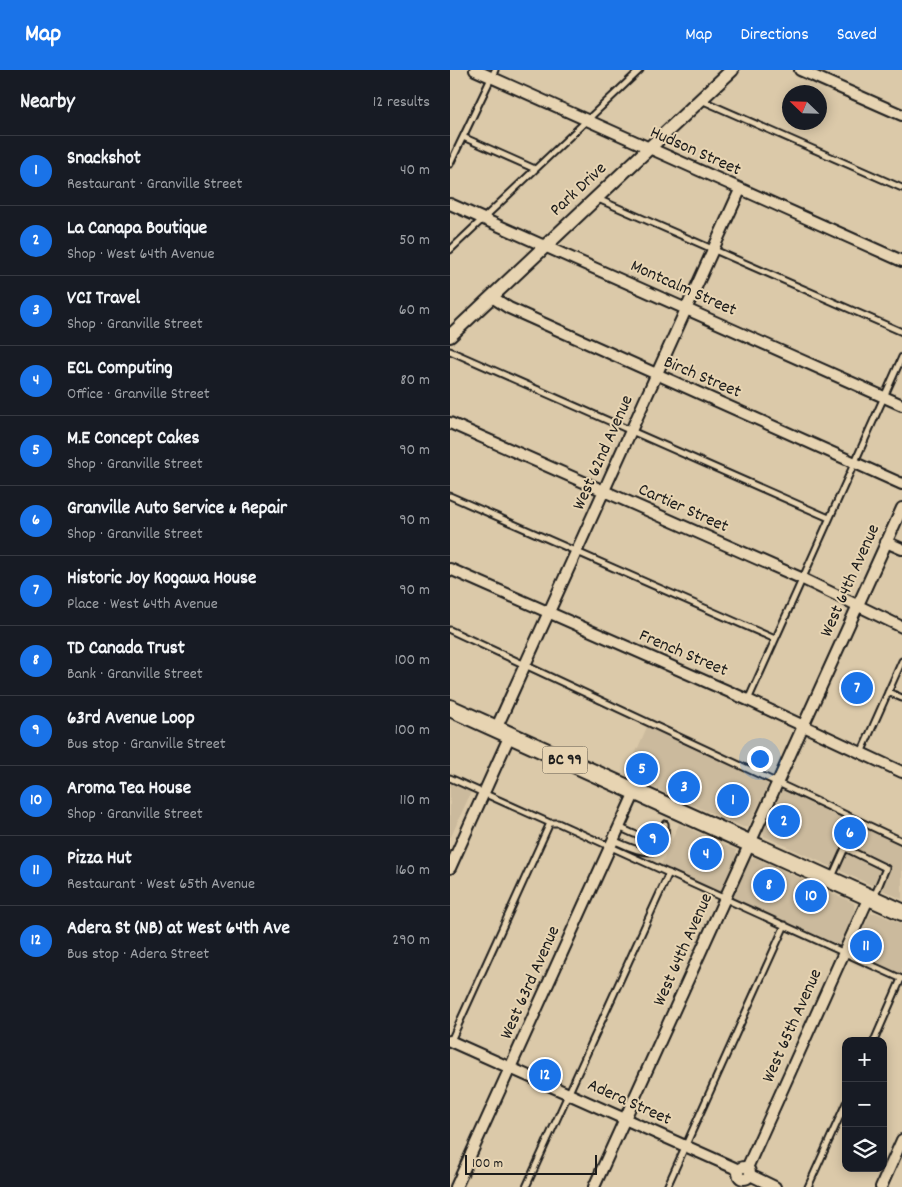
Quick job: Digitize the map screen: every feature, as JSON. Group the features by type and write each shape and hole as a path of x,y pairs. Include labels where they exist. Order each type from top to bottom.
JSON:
{"highway":[{"name":"BC 99","path":"450,708 902,912"}],"street":[{"name":"Hudson Street","path":"475,70 493,74 588,121 902,261"},
{"name":"Park Drive","path":"450,336 732,70"},
{"path":"800,70 902,115"},
{"name":"West 62nd Avenue","path":"450,868 484,793 525,665 740,190"},
{"name":"Montcalm Street","path":"450,204 902,404"},
{"name":"Birch Street","path":"492,297 509,308 657,376 902,484"},
{"name":"Cartier Street","path":"450,423 803,579 902,627"},
{"name":"West 64th Avenue","path":"594,1187 630,1117 750,843 902,508"},
{"path":"886,542 902,549"},
{"name":"French Street","path":"450,569 748,700 902,772"},
{"name":"West 63rd Avenue","path":"456,1187 635,792"},
{"name":"West 65th Avenue","path":"743,1176 844,953 871,898"},
{"name":"Adera Street","path":"450,1042 568,1094 630,1117 743,1176 775,1187"},
{"path":"881,1187 902,1140"}],"lane":[{"path":"450,250 588,121 637,71"},
{"path":"450,164 493,74"},
{"path":"700,100 902,188"},
{"path":"463,137 535,169"},
{"path":"596,198 902,332"},
{"path":"450,351 829,518"},
{"path":"748,700 902,357"},
{"path":"450,496 576,553 776,639"},
{"path":"450,630 902,841"},
{"path":"861,753 902,661"},
{"path":"888,692 902,698"},
{"path":"450,778 550,823 558,823 612,843 644,852 654,852 662,847 666,839 665,824 661,832 653,837 643,838 619,826"},
{"path":"450,1042 550,823"},
{"path":"612,843 669,873 902,979 876,1037"},
{"path":"831,880 845,848 886,868 871,898"},
{"path":"526,1187 669,873"},
{"path":"667,1187 785,926"},
{"path":"808,1187 842,1112"}],"shaded area":[{"path":"647,727 763,780 768,785 748,827 743,827 626,775"},
{"path":"450,783 471,792 450,839"},
{"path":"782,791 788,791 902,844 902,899 764,836 763,831"},
{"path":"679,824 736,850 736,858 720,893 660,867"},
{"path":"756,858 854,903 855,912 839,945 732,898 749,861"},
{"path":"871,913 876,913 902,924 902,975 852,951"}],"place":[{"name":"Historic Joy Kogawa House","path":"857,688"},
{"name":"M.E Concept Cakes","path":"642,769"},
{"name":"VCI Travel","path":"684,787"},
{"name":"Snackshot","path":"733,800"},
{"name":"La Canapa Boutique","path":"784,821"},
{"name":"Granville Auto Service & Repair","path":"850,833"},
{"name":"63rd Avenue Loop","path":"653,839"},
{"name":"ECL Computing","path":"706,854"},
{"name":"TD Canada Trust","path":"769,885"},
{"name":"Aroma Tea House","path":"811,896"},
{"name":"Pizza Hut","path":"866,946"},
{"name":"Adera St (NB) at West 64th Ave","path":"545,1075"}]}
